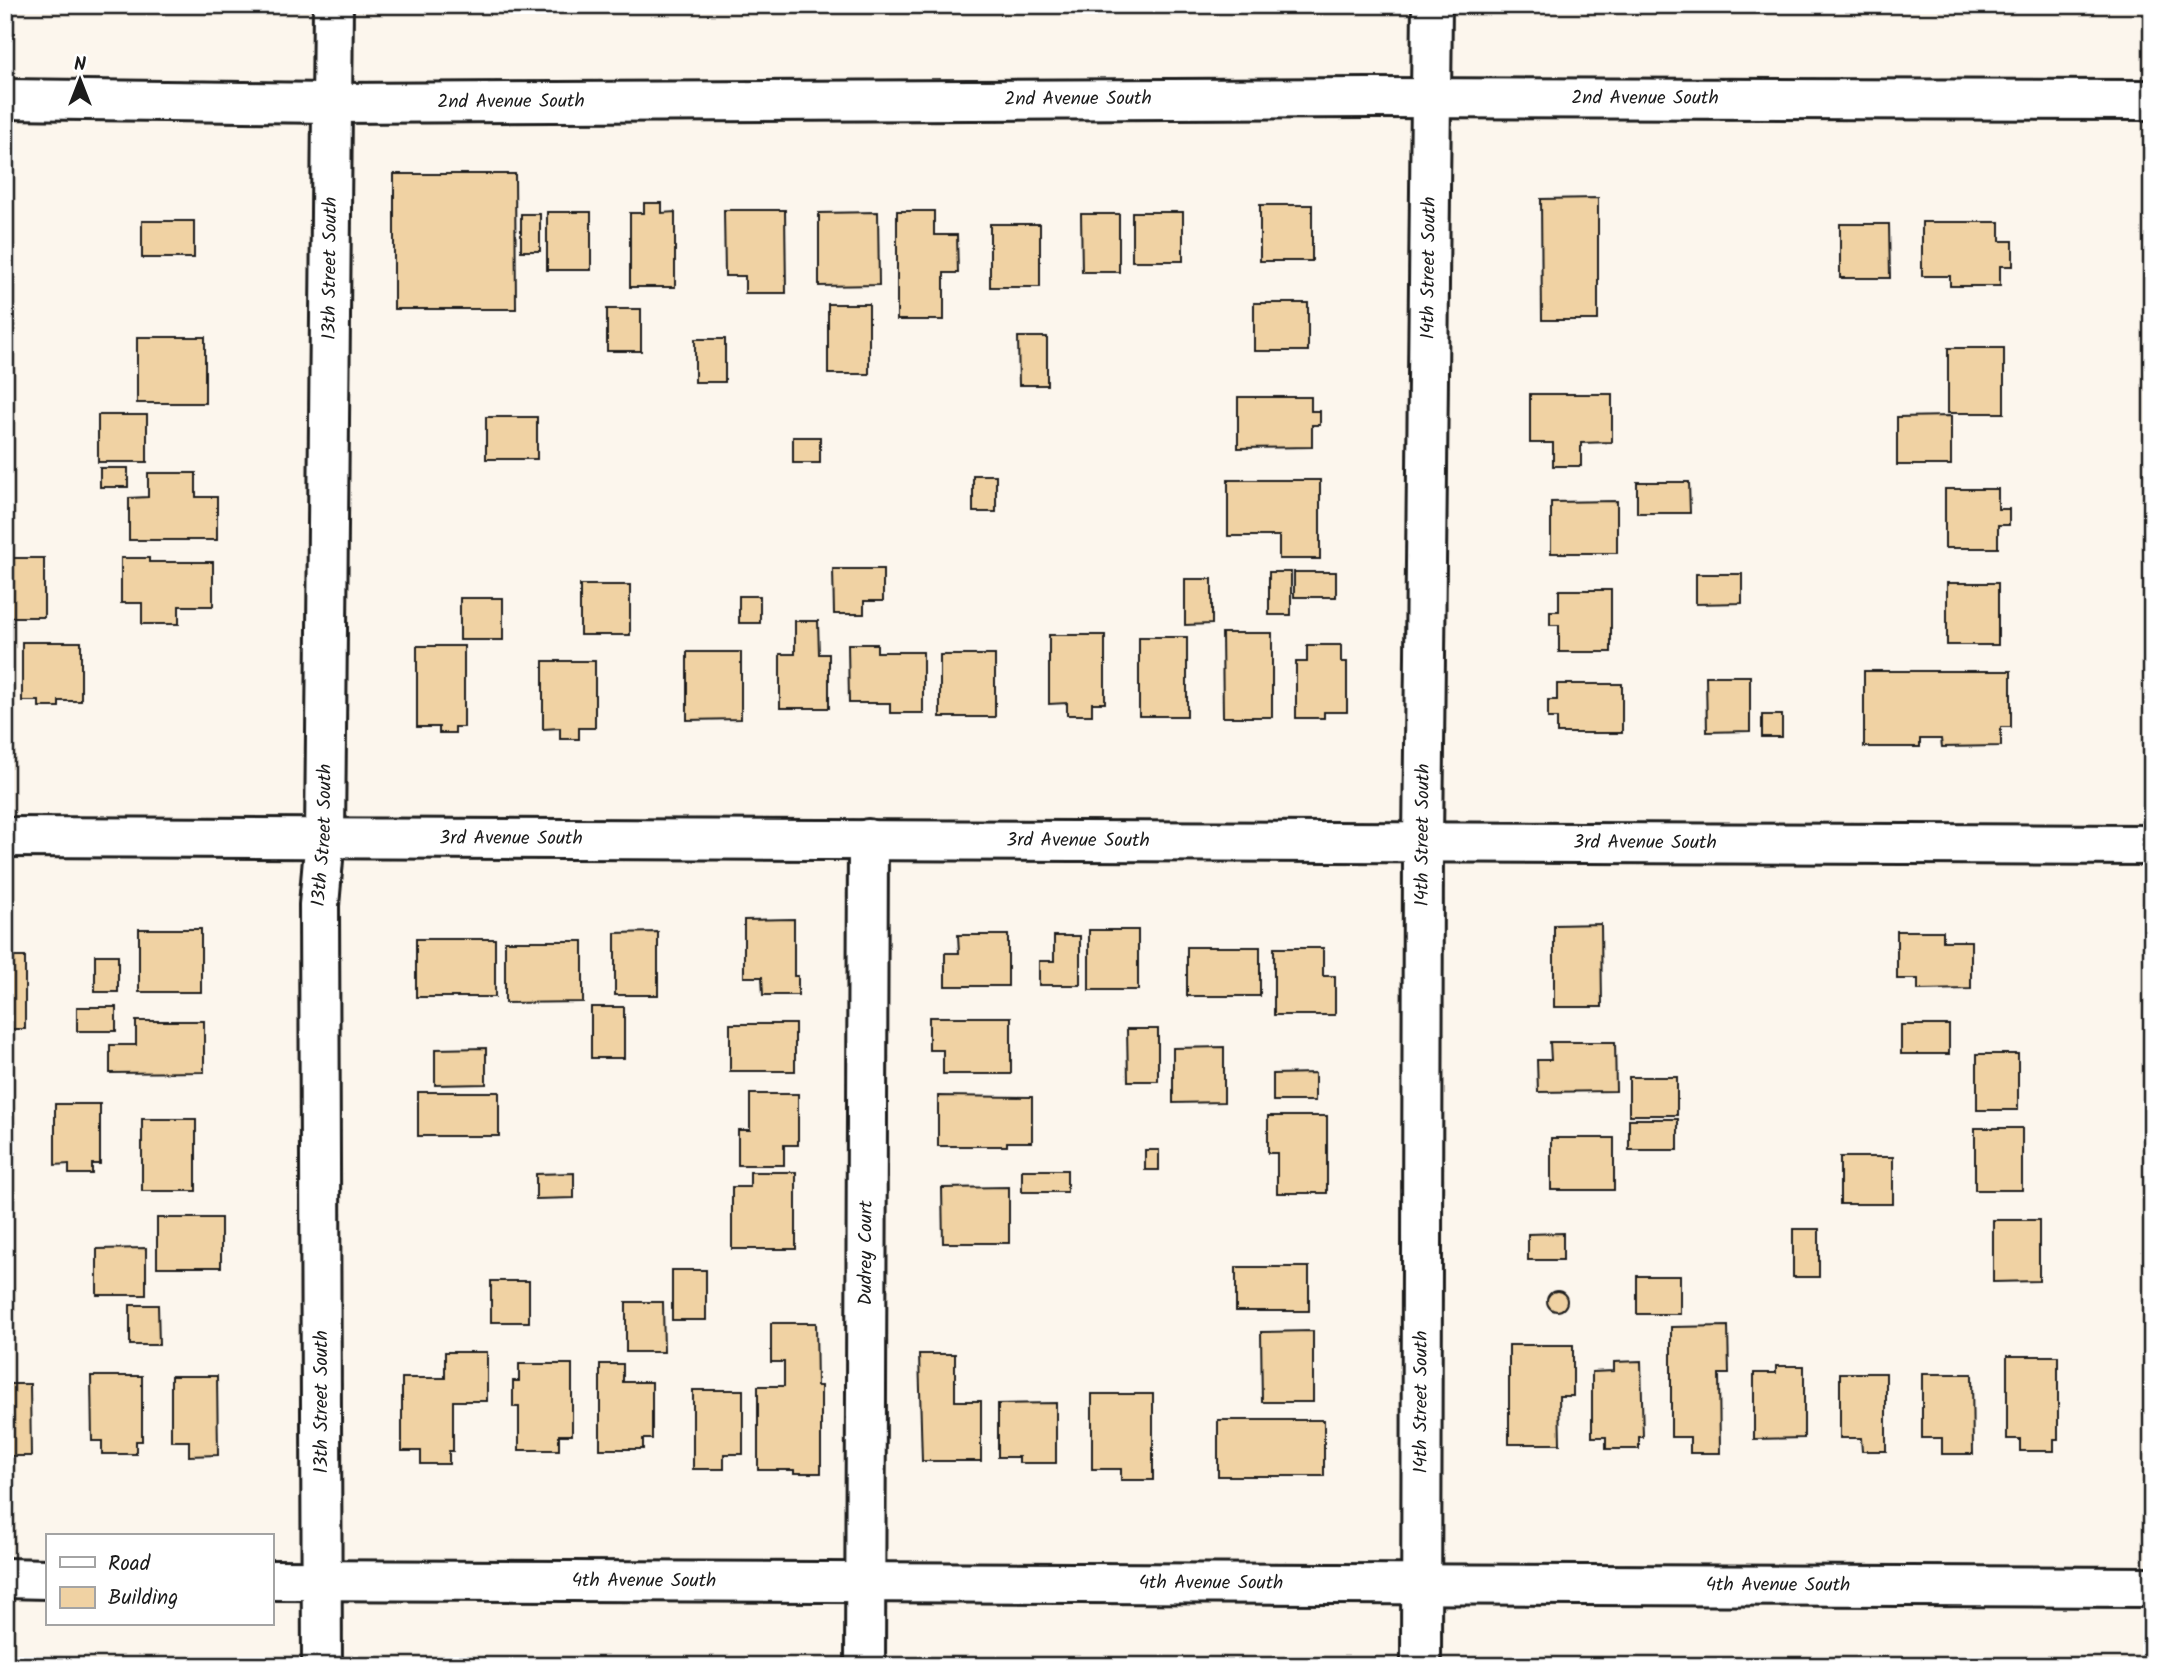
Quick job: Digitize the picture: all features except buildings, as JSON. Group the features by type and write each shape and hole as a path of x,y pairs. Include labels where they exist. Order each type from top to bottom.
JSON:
{"street":[{"name":"13th Street South","path":"322,1666 319,905 325,836 333,5"},
{"name":"14th Street South","path":"1421,1666 1423,842 1432,5"},
{"name":"2nd Avenue South","path":"5,99 332,103 1432,98 2152,100"},
{"name":"3rd Avenue South","path":"5,836 2152,845"},
{"name":"Dudrey Court","path":"865,1666 868,839"},
{"path":"5,1578 46,1578"},
{"name":"4th Avenue South","path":"273,1580 2152,1587"}]}
